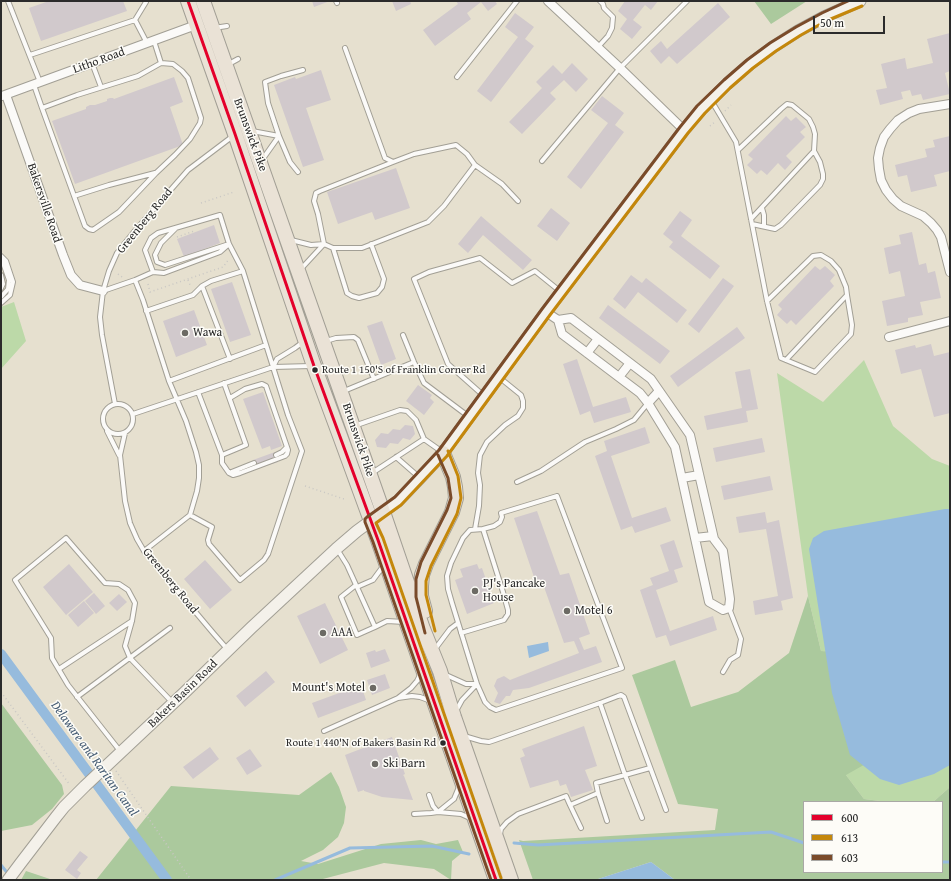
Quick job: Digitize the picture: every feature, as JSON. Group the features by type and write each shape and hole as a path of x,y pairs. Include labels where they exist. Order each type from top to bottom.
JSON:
{"highway":[{"name":"Brunswick Pike","path":"188,1 196,25 241,132 260,163 423,629 440,671 460,735 511,880"},
{"name":"Brunswick Pike","path":"203,1 225,66 241,132 305,340 386,563 496,880"},
{"path":"440,671 421,596 421,580 424,569 449,519 455,502 456,494 454,482 443,452"}],"main road":[{"name":"Bakers Basin Road","path":"8,880 56,817 85,786 336,549 357,531 398,501 420,478 443,452 546,312 684,130 701,110 727,84 773,47 824,17 860,1"}],"street":[{"path":"548,1 684,130"},
{"name":"Litho Road","path":"2,95 196,25"},
{"name":"Bakersville Road","path":"2,95 71,275 80,285 104,291"},
{"path":"950,104 908,113 898,120 884,137 878,158 881,180 893,199 901,206 923,216 937,230 941,237 950,272"},
{"path":"546,312 558,320 562,334 640,393 648,403 675,447 709,602 723,610 729,608 730,599 723,551 713,536 690,435 652,379 571,318 558,320"},
{"path":"889,337 950,321"},
{"path":"587,353 598,339"},
{"path":"618,377 630,363"},
{"path":"648,403 659,391"},
{"path":"682,478 699,475"},
{"path":"695,538 713,536"}],"lane":[{"path":"8,1 30,56 42,108 85,226 89,229 93,230 119,212 190,139 200,123 201,118 188,78 173,64 161,63 138,76 101,87 42,108"},
{"path":"30,56 135,20 146,2 145,1"},
{"path":"457,77 517,1"},
{"path":"598,48 608,36 612,28 613,17 604,8 600,1"},
{"path":"542,161 620,68 687,1"},
{"path":"135,20 150,42 161,63"},
{"path":"212,28 227,26"},
{"path":"345,48 384,158 393,162"},
{"path":"225,66 238,60"},
{"path":"92,63 101,87"},
{"path":"298,172 290,162 279,136 268,103 265,82 280,76 303,70"},
{"path":"711,100 736,142 767,301 781,358 815,372 851,334 852,325 845,283 839,270 831,261 821,255 813,256 767,301"},
{"path":"738,150 781,109 787,104 792,105 809,119 813,127 815,134 814,151 820,162 823,174 823,180 820,185 781,225 775,229 752,224"},
{"path":"241,132 279,136"},
{"name":"Greenberg Road","path":"115,404 100,317 109,271 117,253 188,170 241,132"},
{"path":"260,163 279,136"},
{"path":"324,244 314,201 316,193 320,190 414,154 456,144 467,154 475,165 502,184 518,201"},
{"path":"751,219 814,151"},
{"path":"287,239 311,245 324,244 333,248 362,248 428,222 444,206 475,165"},
{"path":"74,196 156,173"},
{"path":"762,208 764,215 764,226"},
{"path":"153,272 145,250 151,238 158,233 220,215 228,244 243,271 288,415 302,451 268,554 264,560 240,580 209,544 208,540 212,527 190,515"},
{"path":"177,228 161,243 155,255 157,262 165,265 228,244"},
{"path":"104,291 153,272 164,273 220,252 228,244"},
{"path":"298,272 324,244"},
{"path":"333,248 347,292 352,296 359,298 377,293 382,287 384,279 371,244"},
{"path":"1,256 9,280 8,289 1,297"},
{"path":"1,256 6,261 13,282 10,295 1,303"},
{"path":"484,396 448,364 414,279 429,272 480,258 512,283 535,271 561,293"},
{"path":"146,311 193,295 202,286 211,281 243,271"},
{"path":"1,275 3,284 1,288"},
{"path":"135,280 169,381 196,452 199,465 197,491 190,515 144,551"},
{"path":"202,286 230,358"},
{"path":"786,360 847,295"},
{"path":"403,335 424,383 469,417"},
{"path":"323,342 336,338 354,337 358,340 374,379"},
{"path":"273,367 277,360 305,340"},
{"path":"169,381 266,345"},
{"path":"341,392 414,362"},
{"path":"120,455 103,425 103,414 110,406 119,404 127,407 133,414 273,367 314,366"},
{"path":"475,529 480,485 478,473 480,455 487,442 505,425 518,416 523,408 521,395 498,377"},
{"path":"222,455 246,445 224,383"},
{"path":"198,392 222,455 222,463 229,473 234,475 285,456 288,450 266,386 262,384 245,389 230,398"},
{"path":"517,482 541,471 585,442 634,420 648,403"},
{"path":"353,426 400,410 407,412 416,420 424,439 443,452"},
{"name":"Greenberg Road","path":"133,414 132,427 125,433 120,455 130,523 144,551 228,650"},
{"path":"106,429 115,435 125,433"},
{"path":"370,474 424,439"},
{"path":"276,455 287,447"},
{"path":"396,457 420,478"},
{"path":"229,473 254,462"},
{"path":"557,496 622,668 496,710 485,702 477,684 461,633 448,589 447,576 451,562 463,538 470,530 483,529 494,526 500,522 502,517 501,513 557,496"},
{"path":"461,633 504,620 508,614 503,592 483,529"},
{"path":"121,753 68,685 52,658 52,638 15,580 66,538 105,583 119,584 128,590 135,603 125,646 130,658 173,704"},
{"path":"336,549 348,564 375,627"},
{"path":"386,563 373,580 357,586 341,597 343,604 357,635 387,621 406,622"},
{"path":"723,672 730,660 738,655 741,639 729,608"},
{"path":"59,669 132,621"},
{"path":"434,650 450,629 458,623"},
{"path":"77,697 170,628"},
{"path":"324,730 398,698 411,688 417,681 423,669"},
{"path":"440,671 450,678 466,684 477,684"},
{"path":"454,717 462,700 477,684"},
{"path":"460,735 489,742 621,695 624,697 666,810"},
{"path":"398,698 412,696 434,702"},
{"path":"600,703 625,775 642,818"},
{"path":"607,821 596,783 650,768"},
{"path":"438,812 454,799 462,781"},
{"path":"570,805 598,793"},
{"path":"429,795 433,806 438,812"},
{"path":"498,843 501,829 507,822 518,814 566,796 581,828"},
{"path":"414,814 431,814 438,812 461,814 476,821"}],"path":[{"path":"201,203 234,192"},
{"path":"175,237 198,229"},
{"path":"148,284 150,292 223,268 229,259"},
{"path":"188,279 192,289"},
{"path":"305,486 344,499"},
{"path":"1,692 77,795"},
{"path":"110,763 191,880"}],"green space":[{"path":"754,1 807,1 771,24"},
{"path":"14,302 26,341 1,369 1,307"},
{"path":"864,360 893,426 932,459 950,466 950,787 934,801 880,801 864,799 846,775 836,653 821,651 808,596 777,373 823,402"},
{"path":"808,596 821,651 836,652 876,758 846,775 864,799 880,801 803,801 803,873 943,873 943,801 934,801 950,787 950,880 675,880 651,862 595,880 533,880 519,840 523,841 715,830 718,809 678,804 632,675 675,660 691,707 738,692 789,653"},
{"path":"1,703 62,785 64,794 52,809 32,825 1,831"},
{"path":"331,772 339,787 346,807 344,823 338,837 323,850 301,861 318,864 381,844 421,840 436,844 458,840 463,852 452,861 451,880 434,869 384,863 319,880 96,880 171,786 299,795"},
{"path":"26,871 53,880 21,880"}],"water":[{"path":"950,509 950,765 934,774 899,785 880,779 850,755 832,693 809,549 813,538 824,531"},
{"path":"548,642 549,651 529,658 527,646"},
{"path":"651,862 675,880 595,880"}],"building":[{"path":"49,1 123,1 127,11 41,41 29,8"},
{"path":"312,1 330,1 314,7"},
{"path":"392,1 410,1 411,4 396,11"},
{"path":"456,1 495,1 497,4 488,11 481,2 467,13 471,19 435,46 423,30 458,4"},
{"path":"625,1 658,1 651,10 645,5 633,20 642,27 632,39 620,29 627,19 618,11"},
{"path":"718,3 730,17 677,64 669,56 661,64 650,51 661,41 667,49"},
{"path":"515,13 534,27 525,39 534,46 491,102 477,91 518,37 505,27"},
{"path":"950,33 950,71 945,73 950,94 923,100 921,94 912,96 910,90 901,92 903,99 880,105 876,90 887,88 881,64 905,58 907,69 933,63 927,39"},
{"path":"572,63 588,79 576,92 564,80 550,93 556,99 522,134 509,122 542,88 536,82 553,65 562,74"},
{"path":"321,70 331,100 306,108 324,160 303,167 274,85 295,77 296,79"},
{"path":"174,77 183,102 170,107 183,145 75,184 52,121 86,109 86,107 90,105 107,101 107,99 110,98 114,99"},
{"path":"602,96 624,113 615,125 624,132 581,189 567,177 608,123 591,110"},
{"path":"786,116 791,121 796,117 806,127 800,132 805,137 786,156 792,162 785,170 778,163 767,175 761,170 757,174 747,165 753,159 748,155"},
{"path":"950,136 950,171 934,175 937,186 911,192 907,175 898,177 895,165 927,157 925,149 935,147 933,140"},
{"path":"396,168 410,208 375,220 372,212 338,224 327,192"},
{"path":"551,208 570,223 557,241 537,226"},
{"path":"680,211 692,220 681,236 720,266 710,279 669,247 673,242 663,234"},
{"path":"481,216 532,260 523,270 483,235 468,253 458,244"},
{"path":"214,225 220,243 184,257 177,239"},
{"path":"912,232 919,265 926,263 928,273 935,271 941,298 920,302 923,315 908,318 908,322 887,326 882,301 905,296 900,271 889,274 884,248 901,244 899,235"},
{"path":"815,266 820,270 825,266 835,275 830,281 834,286 796,325 791,320 787,324 777,315 782,309 778,305"},
{"path":"631,275 642,283 646,278 687,310 677,323 638,292 625,309 613,299"},
{"path":"723,278 734,286 699,333 688,324"},
{"name":"Wawa","path":"232,282 251,335 230,342 211,289"},
{"path":"608,305 670,351 660,364 599,318"},
{"name":"Wawa","path":"194,310 207,345 176,357 163,321"},
{"path":"382,321 396,359 381,365 367,326"},
{"path":"737,327 745,338 678,387 670,376"},
{"path":"931,344 934,356 950,352 950,413 934,417 921,369 901,374 895,350 915,345 916,348"},
{"path":"577,359 593,407 626,397 631,412 594,423 590,411 580,415 563,364"},
{"path":"750,369 758,409 746,411 748,422 707,430 704,416 742,408 735,372"},
{"path":"418,385 432,395 430,398 434,402 424,415 406,401"},
{"path":"263,392 282,446 271,450 270,446 262,449 243,399"},
{"path":"405,425 413,426 415,434 410,440 403,438 398,444 390,443 386,448 377,447 375,440 381,433 388,434 393,429 400,430"},
{"path":"645,427 650,443 611,456 632,518 666,507 671,521 635,533 632,526 621,530 595,456 607,451 604,441"},
{"path":"762,438 765,452 716,462 713,448"},
{"path":"275,452 278,462 257,469 253,460"},
{"path":"770,476 773,490 724,500 721,486"},
{"name":"Motel 6","path":"537,511 560,575 569,573 590,634 579,638 584,650 596,646 602,662 529,688 513,690 510,696 506,696 500,704 494,702 498,693 494,686 497,679 504,676 510,680 579,653 574,641 564,643 544,587 538,589 514,518"},
{"path":"765,512 767,523 779,520 793,598 781,601 783,610 755,615 753,601 778,596 766,529 739,533 736,517"},
{"path":"674,540 683,567 674,570 678,582 656,590 670,631 713,616 717,630 670,646 666,635 656,638 640,590 653,585 650,578 669,571 660,545"},
{"path":"205,560 232,590 210,609 184,579"},
{"path":"69,564 93,592 66,615 43,587"},
{"name":"PJ's Pancake House","path":"477,564 479,569 482,568 494,603 467,614 455,580 463,577 460,569"},
{"path":"94,593 105,606 96,614 85,601"},
{"path":"119,594 127,602 117,611 109,603"},
{"path":"84,601 94,613 78,627 68,615"},
{"name":"AAA","path":"325,603 348,650 320,664 297,616"},
{"path":"385,649 390,661 371,668 366,653"},
{"path":"266,671 275,682 245,707 236,696"},
{"path":"385,674 390,688 372,695 367,680"},
{"path":"361,685 366,700 318,718 312,703"},
{"path":"584,726 597,766 585,770 593,790 571,797 566,784 560,786 558,780 530,788 520,758 525,756 522,749"},
{"name":"Ski Barn","path":"392,737 405,774 403,775 413,800 382,797 364,790 358,792 345,755"},
{"path":"210,747 219,759 193,779 183,767"},
{"path":"250,749 262,766 247,775 236,758"},
{"path":"80,851 88,857 77,870 81,873 77,879 65,870"}],"waterway":[{"name":"Delaware and Raritan Canal","path":"1,654 167,880"},
{"path":"514,843 538,845 771,832 803,843"},
{"path":"275,880 350,848 432,846 469,854"},
{"path":"943,862 950,862"},
{"path":"1,865 9,875"}],"transit line":[{"name":"600","path":"188,1 314,366 378,540 496,880"},
{"name":"603","path":"491,880 365,519 395,497 439,450 542,309 697,106 747,60 770,43 796,27 848,1"},
{"name":"613","path":"501,878 383,538 376,523 401,505 447,456 550,315 688,133 705,113 730,88 776,51 826,21 862,6"},
{"name":"613","path":"435,631 426,595 426,581 431,566 457,514 461,498 458,476 448,451"},
{"name":"603","path":"425,633 416,597 416,579 421,562 447,510 451,498 448,478 438,455"}],"place":[{"name":"Wawa","path":"185,333"},
{"name":"Route 1 150'S of Franklin Corner Rd","path":"315,370"},
{"name":"PJ's Pancake House","path":"475,591"},
{"name":"Motel 6","path":"567,611"},
{"name":"AAA","path":"323,633"},
{"name":"Mount's Motel","path":"373,688"},
{"name":"Route 1 440'N of Bakers Basin Rd","path":"443,743"},
{"name":"Ski Barn","path":"375,764"}]}
